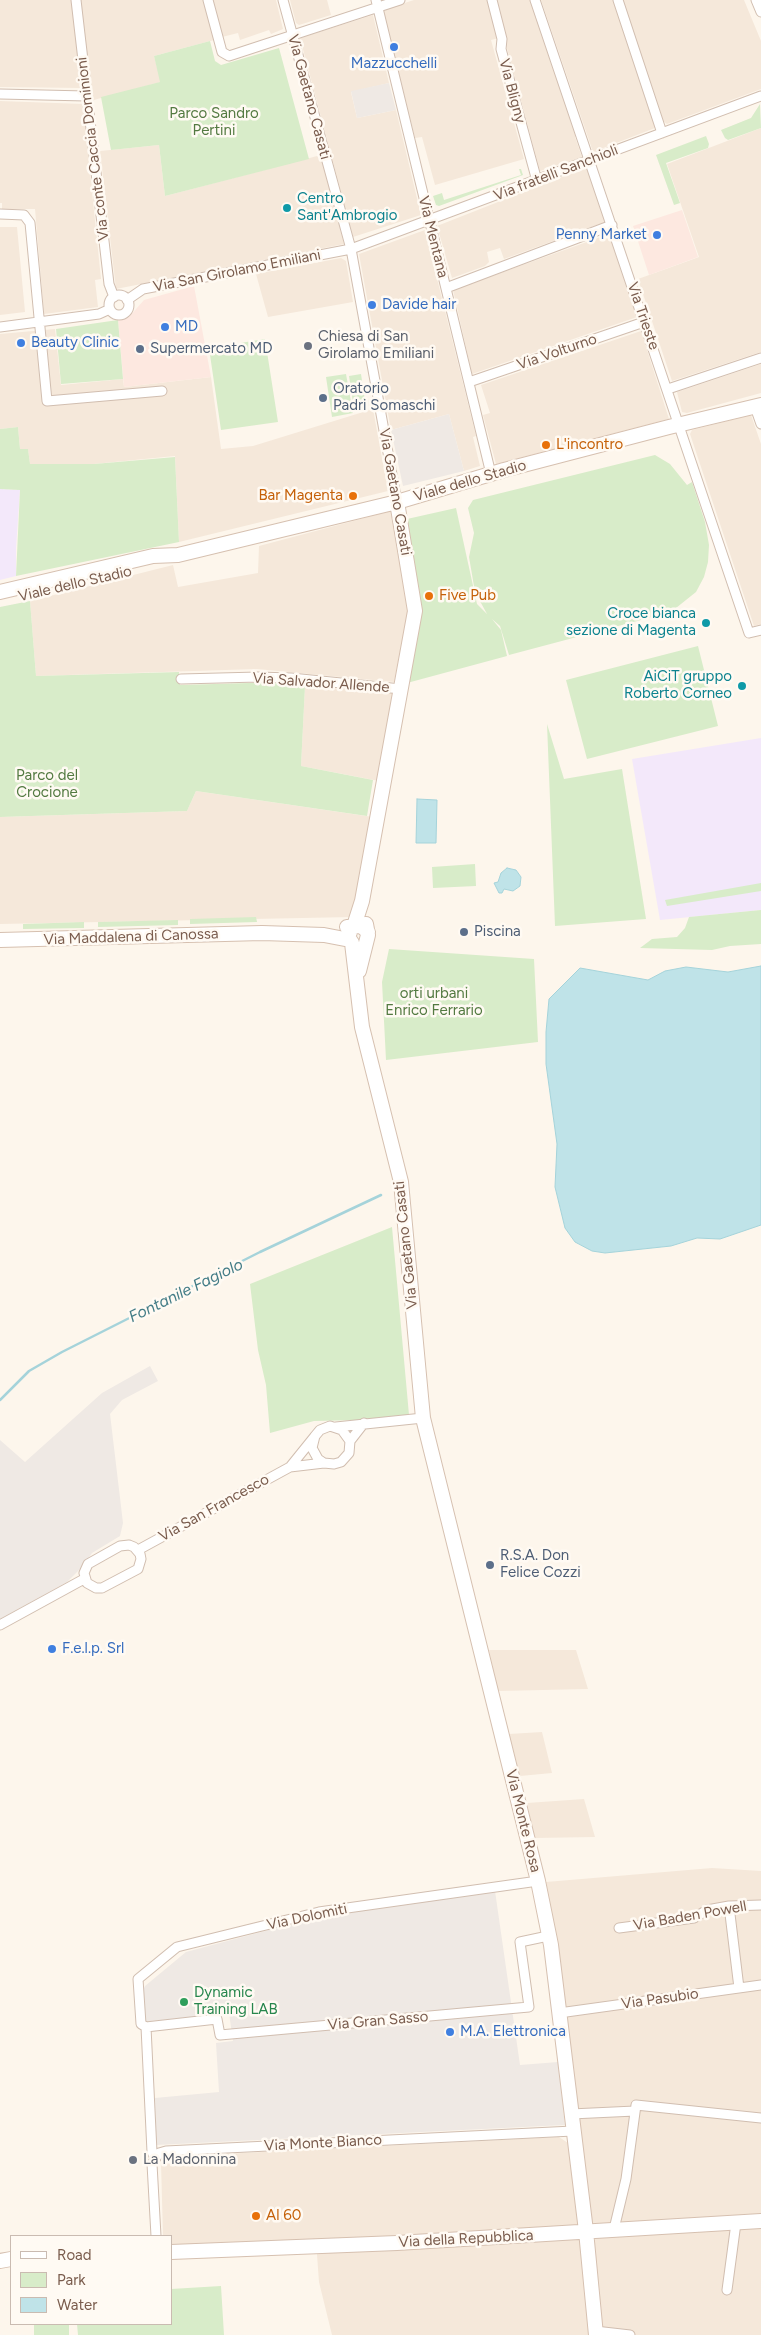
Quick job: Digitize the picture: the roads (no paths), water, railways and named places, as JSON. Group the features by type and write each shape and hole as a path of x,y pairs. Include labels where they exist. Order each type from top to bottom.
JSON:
{"street":[{"name":"Via conte Caccia Dominioni","path":"76,0 109,284 114,297"},
{"path":"208,0 224,55 233,55 377,4 400,0"},
{"name":"Via Gaetano Casati","path":"283,0 351,249 415,611 362,901 357,935 357,987 362,1027 371,1068 401,1182 423,1418"},
{"name":"Via Bligny","path":"492,0 502,39 501,49 536,181"},
{"name":"Via Trieste","path":"535,0 749,633 761,630"},
{"path":"618,0 662,134"},
{"path":"756,0 761,12"},
{"name":"Via Mentana","path":"377,4 491,474"},
{"path":"0,94 86,96"},
{"name":"Via fratelli Sanchioli","path":"351,249 761,96"},
{"path":"0,214 24,215 30,223 47,401 162,391"},
{"path":"446,288 612,225"},
{"name":"Via San Girolamo Emiliani","path":"0,327 99,314 110,309 117,315 124,314 128,308 127,300 143,289 351,249"},
{"path":"110,309 110,303 114,297 122,296 127,300"},
{"name":"Via Volturno","path":"470,382 644,322"},
{"path":"668,389 761,358"},
{"path":"758,406 761,424"},
{"name":"Viale dello Stadio","path":"0,601 156,565 178,555 397,502 491,474 758,406"},
{"name":"Viale dello Stadio","path":"0,592 153,556 178,555"},
{"name":"Via Salvador Allende","path":"181,679 266,677 401,689"},
{"name":"Via Maddalena di Canossa","path":"0,940 262,933 357,935"},
{"name":"Via San Francesco","path":"290,1467 315,1436 325,1427 423,1418"},
{"name":"Via Monte Rosa","path":"423,1418 538,1881 559,2013 586,2231 596,2333"},
{"name":"Via San Francesco","path":"138,1550 290,1467 324,1463 334,1464 345,1458 350,1441 364,1424"},
{"path":"336,1427 342,1430 350,1441"},
{"path":"315,1436 312,1442 314,1454 324,1463"},
{"path":"125,1544 138,1550 141,1560 138,1569 107,1586 96,1588 84,1579 85,1568 91,1561 125,1544"},
{"path":"0,1625 84,1579"},
{"name":"Via Dolomiti","path":"146,2027 141,2024 138,1979 177,1947 319,1912 538,1881"},
{"name":"Via Baden Powell","path":"619,1928 694,1918 707,1910 729,1906 761,1905"},
{"path":"729,1906 740,1988"},
{"name":"Via Gran Sasso","path":"146,2027 217,2020 220,2035 529,2007 520,1942 548,1936"},
{"name":"Via Pasubio","path":"559,2013 761,1985"},
{"path":"146,2027 152,2152 154,2158 152,2164 156,2235"},
{"path":"614,2229 626,2179 636,2105 761,2118"},
{"path":"571,2114 636,2110"},
{"name":"Via Monte Bianco","path":"154,2158 166,2151 573,2131"},
{"name":"Via della Repubblica","path":"172,2252 396,2243 761,2221"},
{"path":"727,2290 736,2223"},
{"path":"596,2333 630,2335"}],"water":[{"path":"417,799 437,800 436,843 416,843"},
{"path":"507,868 516,870 521,877 520,886 513,891 504,889 502,893 499,893 494,883 498,882 501,873"},
{"path":"761,966 761,1225 720,1239 697,1238 671,1246 605,1253 592,1251 575,1242 565,1228 555,1187 557,1144 546,1064 549,999 580,968 648,980 665,971 686,967 728,972"}],"waterway":[{"name":"Fontanile Fagiolo","path":"0,1400 29,1371 62,1352 260,1252 381,1195"}],"place":[{"name":"Mazzucchelli","path":"394,47"},
{"name":"Centro Sant'Ambrogio","path":"287,208"},
{"name":"Penny Market","path":"657,235"},
{"name":"Davide hair","path":"372,305"},
{"name":"MD","path":"165,327"},
{"name":"Beauty Clinic","path":"21,343"},
{"name":"Chiesa di San Girolamo Emiliani","path":"308,346"},
{"name":"Supermercato MD","path":"140,349"},
{"name":"Oratorio Padri Somaschi","path":"323,398"},
{"name":"L'incontro","path":"546,445"},
{"name":"Bar Magenta","path":"353,496"},
{"name":"Five Pub","path":"429,596"},
{"name":"Croce bianca sezione di Magenta","path":"706,623"},
{"name":"AiCiT gruppo Roberto Corneo","path":"742,686"},
{"name":"Piscina","path":"464,932"},
{"name":"R.S.A. Don Felice Cozzi","path":"490,1565"},
{"name":"F.e.l.p. Srl","path":"52,1649"},
{"name":"Dynamic Training LAB","path":"184,2002"},
{"name":"M.A. Elettronica","path":"450,2032"},
{"name":"La Madonnina","path":"133,2160"},
{"name":"Al 60","path":"256,2216"}],"park label":[{"name":"Parco Sandro Pertini","path":"214,122"},
{"name":"Parco del Crocione","path":"47,784"},
{"name":"orti urbani Enrico Ferrario","path":"434,1002"}]}
